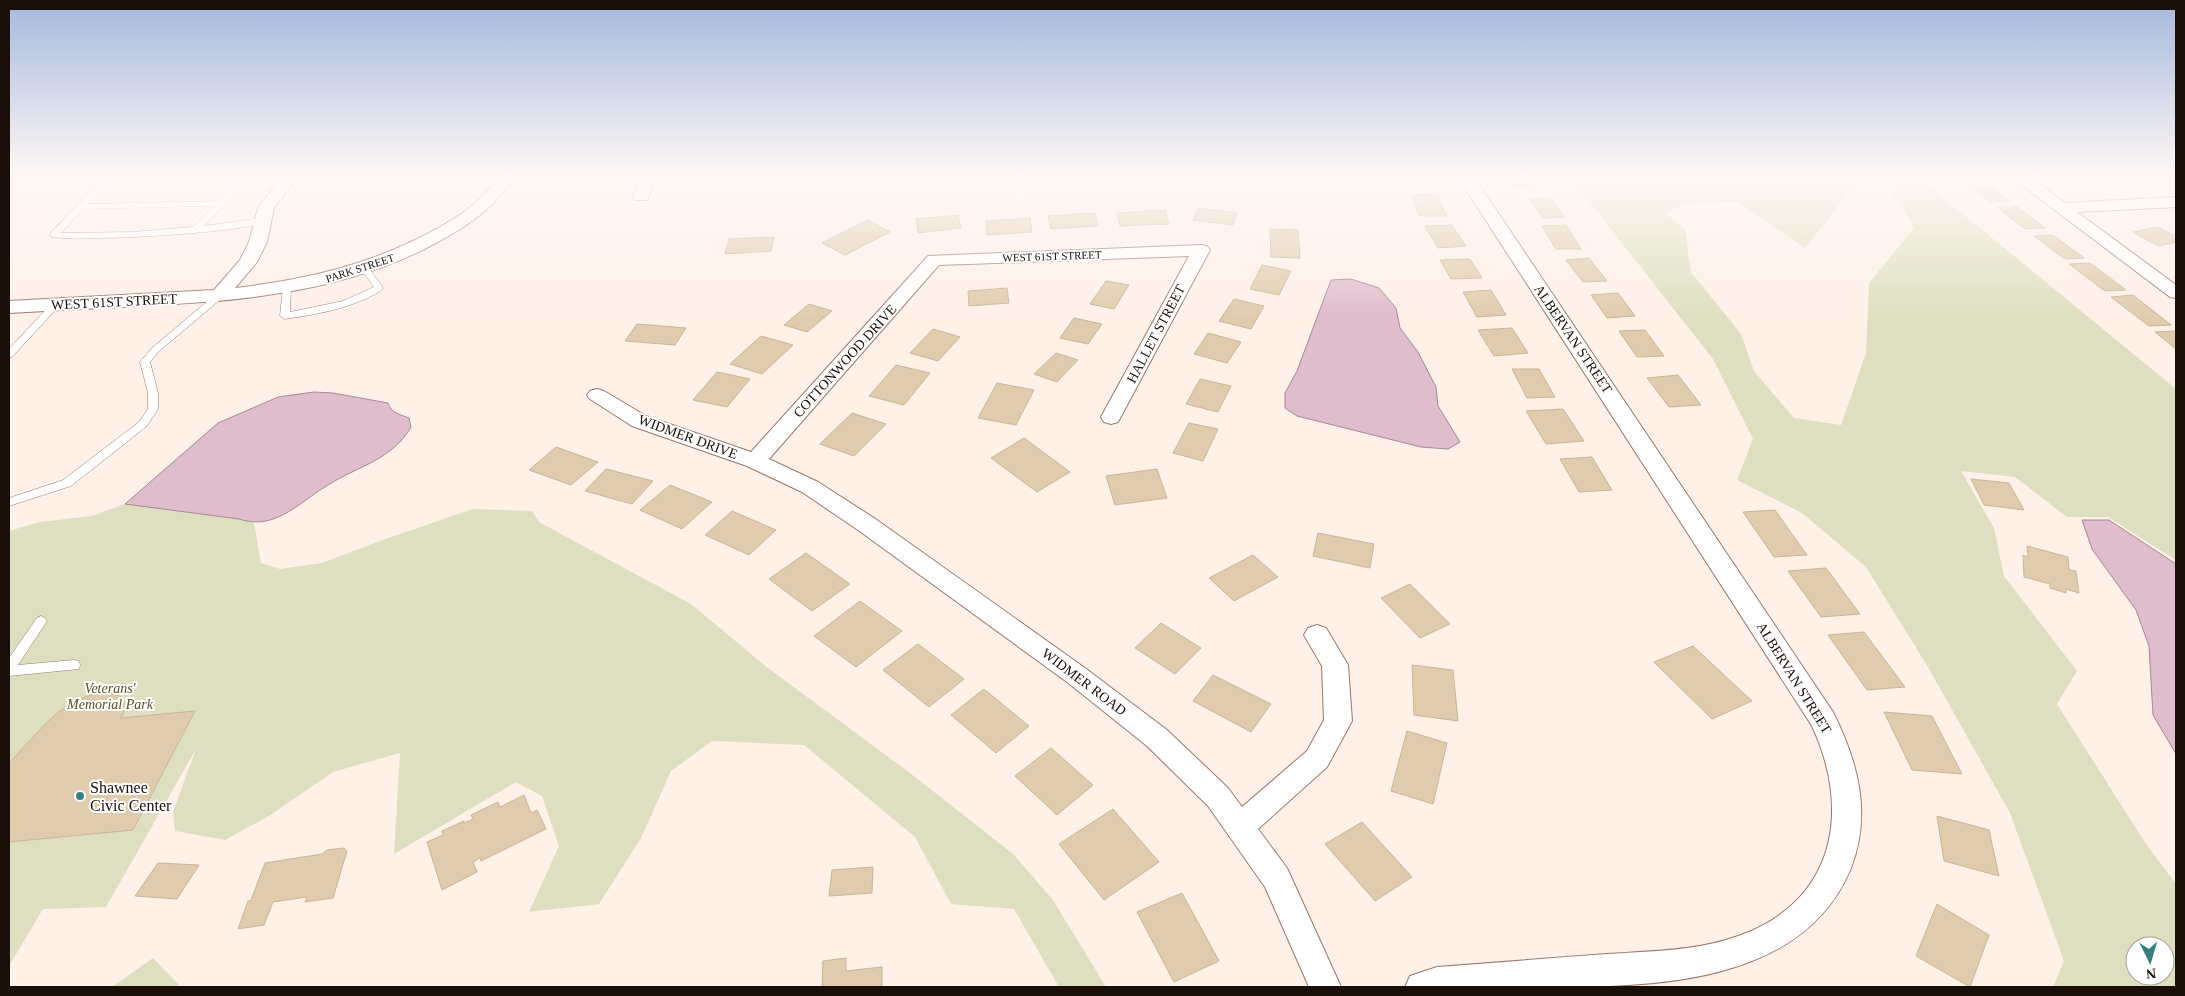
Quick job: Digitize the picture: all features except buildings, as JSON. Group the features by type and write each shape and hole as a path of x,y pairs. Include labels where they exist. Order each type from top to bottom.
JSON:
{"street":[{"path":"219,296 248,262 254,251 261,223"},
{"name":"PARK STREET","path":"219,296 286,289 364,268 411,250 458,223"},
{"name":"ALBERVAN STREET","path":"1420,987 1437,983 1695,962 1742,951 1782,932 1812,907 1836,874 1846,840 1848,804 1841,761 1823,720 1497,223"},
{"path":"2081,223 2176,293"},
{"name":"WEST 61ST STREET","path":"934,260 1201,250"},
{"name":"HALLET STREET","path":"1111,417 1201,250"},
{"name":"COTTONWOOD DRIVE","path":"755,461 934,260"},
{"name":"WEST 61ST STREET","path":"9,307 219,296"},
{"name":"WIDMER DRIVE","path":"597,395 639,421 755,461"},
{"name":"WIDMER ROAD","path":"755,461 810,487 858,519 1076,675 1157,738 1218,798 1276,878 1325,987"},
{"path":"1240,827 1317,759 1338,721 1335,665 1317,635"}],"lane":[{"path":"64,223 54,235 196,229 236,223"},
{"path":"196,229 202,223"},
{"path":"286,289 285,316 307,313 367,296 379,288 364,268"},
{"path":"9,502 67,484 143,424 153,409 152,392 145,362 155,350 219,296"},
{"path":"9,355 56,304"},
{"path":"9,670 41,621"},
{"path":"9,670 74,665"}],"green space":[{"path":"1606,223 1678,223 1685,229 1691,272 1741,334 1754,371 1794,418 1841,425 1866,353 1869,283 1914,228 1911,223 1975,223 2176,389 2176,560 2108,517 2067,517 2015,477 1961,471 1994,528 2004,576 2077,671 2057,704 2146,844 2176,884 2176,987 2053,987 2064,961 2010,813 1928,667 1866,567 1802,513 1737,480 1753,439 1713,359"},
{"path":"1769,223 1824,223 1805,248"},
{"name":"Veterans' Memorial Park","path":"125,504 239,519 254,523 261,563 280,569 322,563 473,509 532,511 539,522 691,604 768,668 910,773 1013,854 1053,900 1106,987 1059,987 1014,909 951,904 915,837 804,745 712,741 671,771 641,838 599,904 529,912 559,846 542,796 516,782 394,854 400,753 333,772 269,816 225,840 175,831 173,812 196,749 106,907 43,909 9,966 9,531 40,522 92,516"},
{"path":"153,958 179,985 177,987 112,987"}],"shaded area":[{"path":"1351,279 1379,288 1396,308 1400,328 1418,352 1436,387 1438,406 1460,442 1448,449 1421,447 1297,416 1285,408 1285,393 1297,371 1331,280"},
{"path":"314,392 333,393 388,403 393,411 409,418 411,427 403,438 384,455 339,478 283,515 271,520 253,522 125,504 218,423 278,397"},
{"path":"2082,520 2109,520 2176,564 2176,754 2153,715 2149,646 2136,610 2092,549"}],"place":[{"name":"Shawnee Civic Center","path":"80,796"}]}
